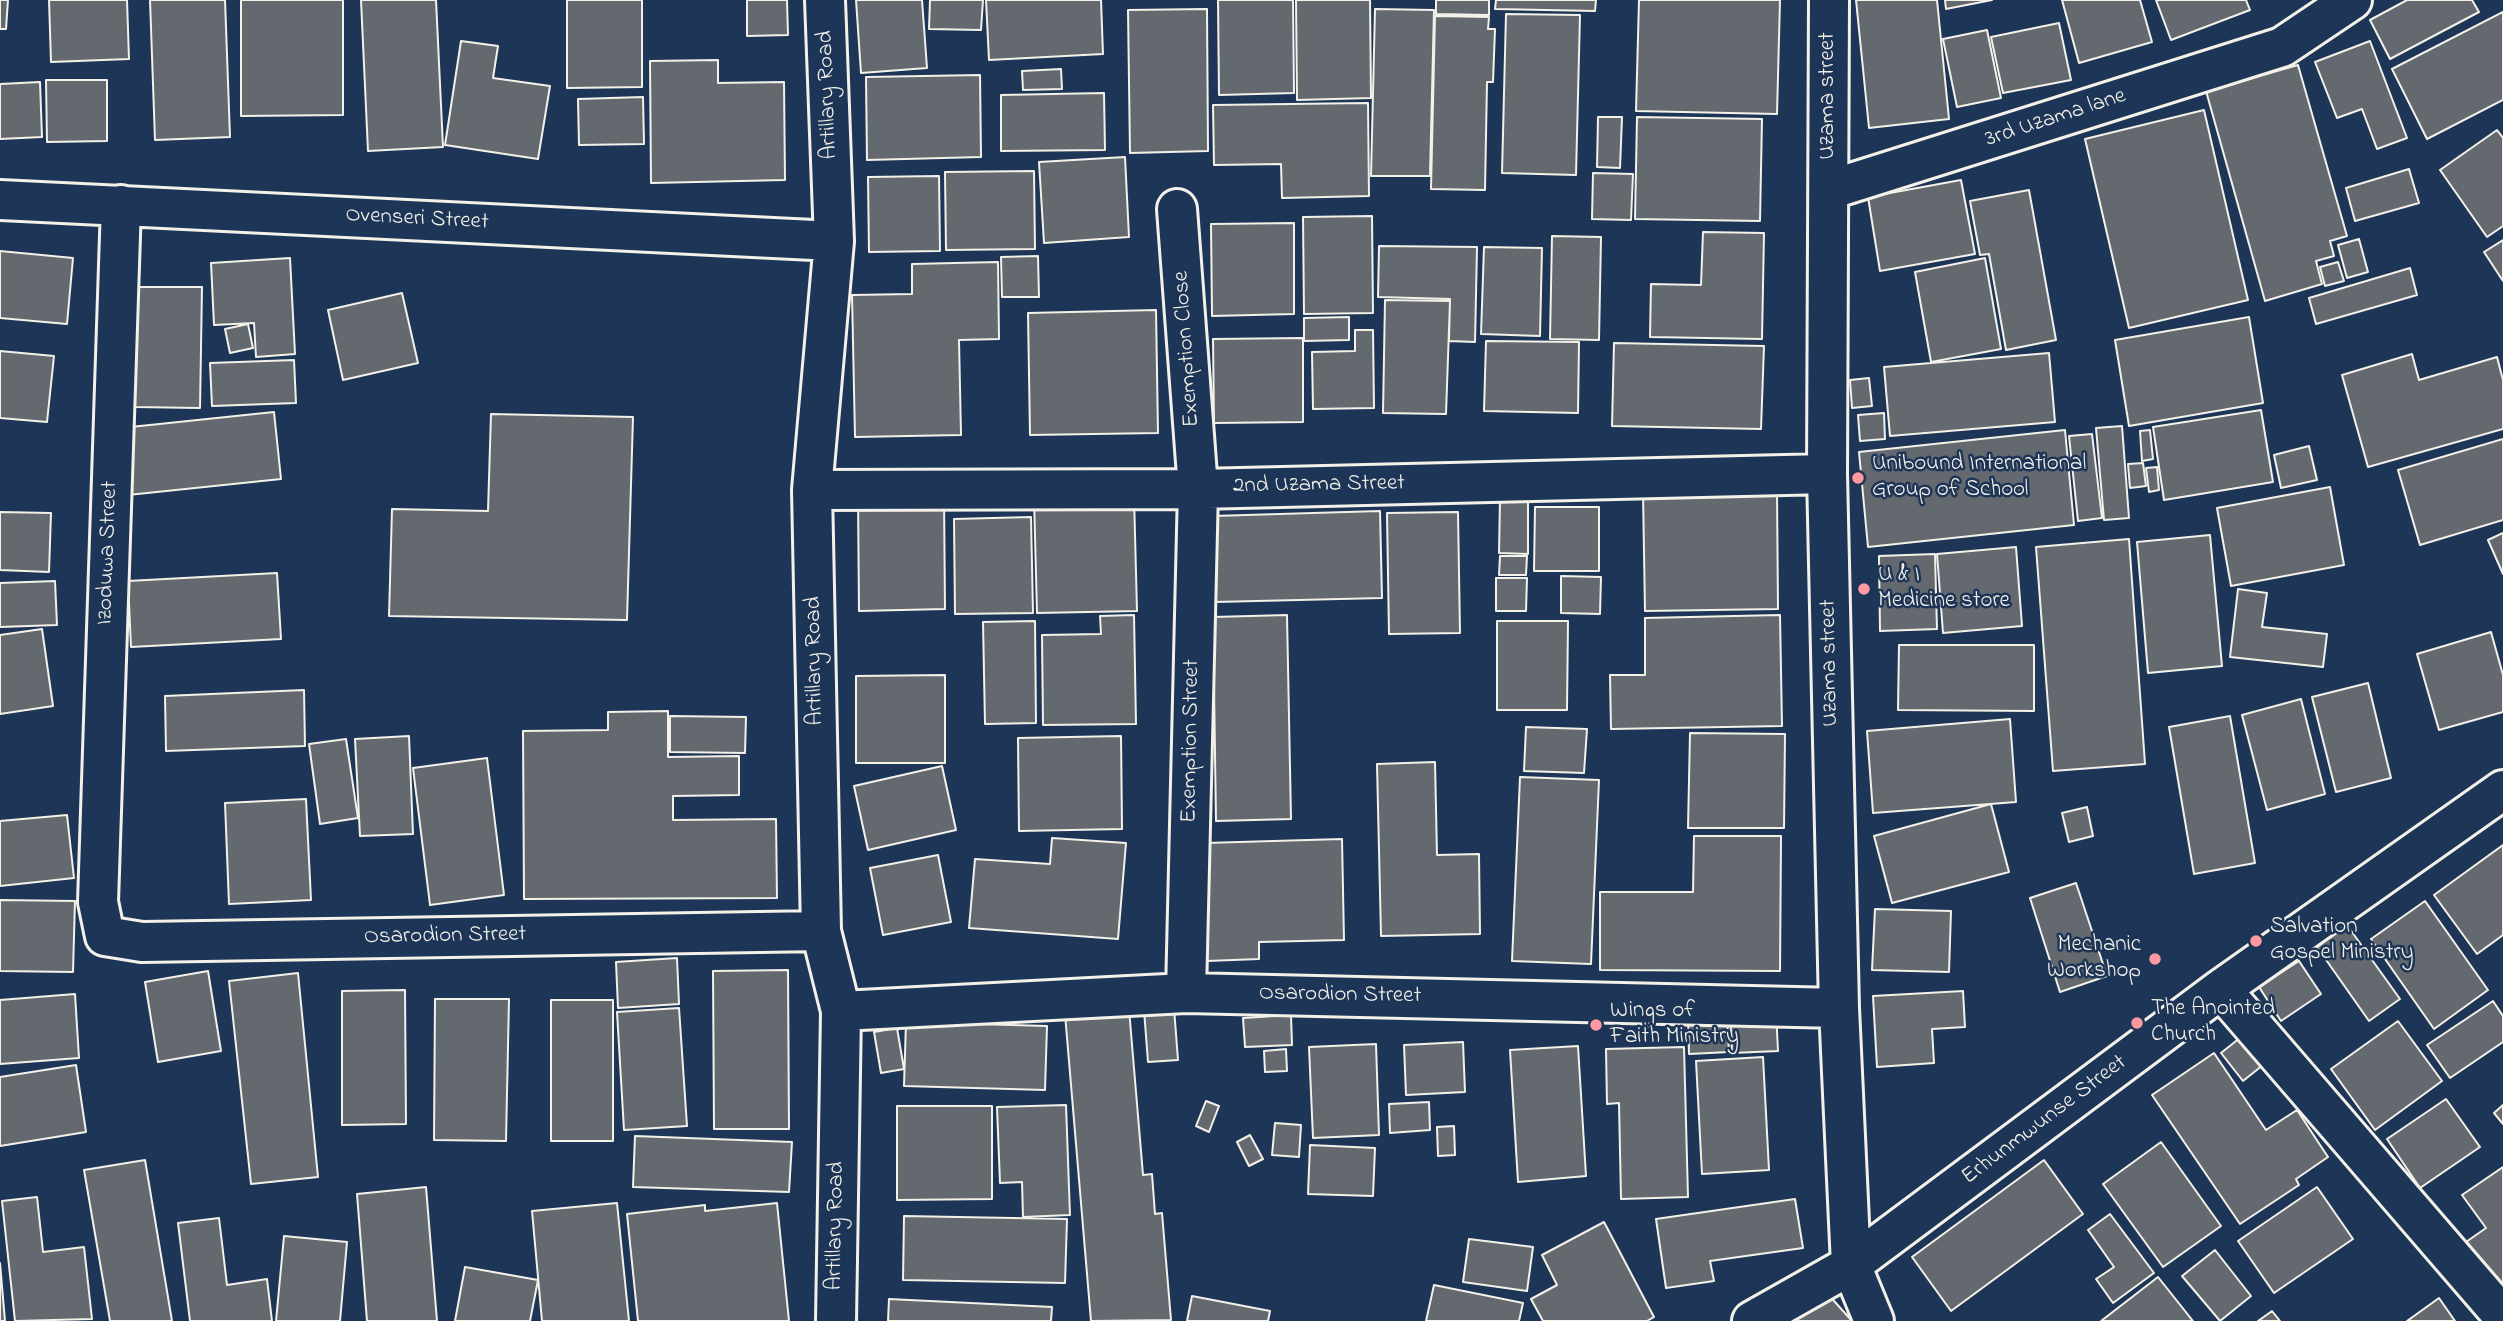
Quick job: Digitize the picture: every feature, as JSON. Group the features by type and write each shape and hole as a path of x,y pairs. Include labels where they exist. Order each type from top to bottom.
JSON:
{"street":[{"name":"Artillary Road","path":"825,0 834,241 812,490 821,931 841,1011 836,1321"},
{"name":"Uzama street","path":"1829,0 1827,474 1839,1008 1851,1265 1874,1321"},
{"name":"3rd Uzama lane","path":"1829,191 2283,47 2352,0"},
{"name":"Ovenseri Street","path":"0,200 834,241"},
{"name":"Izoduwa Street","path":"98,902 121,205"},
{"name":"Exemption Close","path":"1177,209 1198,489"},
{"name":"2nd Uzama Street","path":"812,490 1198,489 1827,474"},
{"name":"Exemption Street","path":"1186,993 1198,489"},
{"name":"Erhunmwunse Street","path":"1752,1321 1851,1265 2221,989 2503,790"},
{"name":"Osarodion Street","path":"98,902 105,936 142,942 821,931"},
{"path":"2221,989 2503,1316"},
{"name":"Osarodion Street","path":"841,1011 1186,993 1839,1008"}],"building":[{"path":"0,0 8,0 6,29 0,29"},
{"path":"49,0 127,0 129,59 51,62"},
{"path":"150,0 225,0 230,137 155,140"},
{"path":"241,0 343,0 343,115 241,116"},
{"path":"361,0 436,0 443,147 368,151"},
{"path":"567,0 642,0 642,87 567,88"},
{"path":"747,0 787,0 788,35 747,36"},
{"path":"856,0 922,0 927,68 861,73"},
{"path":"930,0 983,0 981,30 929,29"},
{"path":"986,0 1101,0 1103,54 989,60"},
{"path":"1218,0 1293,0 1294,93 1219,95"},
{"path":"1296,0 1370,0 1371,98 1297,100"},
{"path":"1436,0 1489,0 1489,15 1436,14"},
{"path":"1496,0 1596,0 1595,11 1495,9"},
{"path":"1639,0 1780,0 1777,114 1636,111"},
{"path":"1856,0 1937,0 1949,119 1869,128"},
{"path":"1945,0 1992,0 1946,9"},
{"path":"2062,0 2140,0 2152,42 2079,63"},
{"path":"2156,0 2246,0 2250,10 2171,40"},
{"path":"2407,0 2472,0 2479,12 2390,59 2370,20"},
{"path":"1207,9 1208,151 1130,153 1128,10"},
{"path":"1375,9 1434,10 1430,176 1371,176"},
{"path":"2503,12 2503,100 2427,139 2392,69"},
{"path":"1506,14 1580,15 1576,175 1502,173"},
{"path":"1435,16 1489,17 1488,29 1495,29 1493,82 1487,82 1485,190 1431,189"},
{"path":"2059,23 2071,80 2003,93 1991,37"},
{"path":"1987,30 2001,98 1957,107 1943,39"},
{"path":"461,41 498,46 493,78 550,86 538,159 445,145"},
{"path":"2370,41 2407,138 2377,149 2362,109 2337,118 2315,62"},
{"path":"718,60 718,83 784,82 785,180 651,183 650,61"},
{"path":"2298,65 2347,236 2330,241 2334,256 2316,261 2322,284 2265,301 2206,91"},
{"path":"1061,69 1062,89 1023,90 1022,71"},
{"path":"980,75 981,157 867,160 866,77"},
{"path":"46,80 107,80 107,141 47,142"},
{"path":"40,82 42,137 0,139 0,84"},
{"path":"1104,93 1105,150 1001,151 1001,95"},
{"path":"643,97 644,144 579,145 578,99"},
{"path":"1368,103 1369,196 1282,198 1281,164 1214,165 1213,105"},
{"path":"2204,110 2248,300 2129,328 2085,139"},
{"path":"1598,117 1622,117 1620,168 1597,167"},
{"path":"1637,117 1762,119 1760,221 1635,219"},
{"path":"2497,130 2503,138 2503,226 2487,237 2440,170"},
{"path":"1125,157 1129,237 1044,243 1039,162"},
{"path":"2409,169 2419,203 2355,221 2346,188"},
{"path":"1034,171 1035,249 946,250 945,172"},
{"path":"1593,173 1633,174 1631,220 1592,219"},
{"path":"939,176 940,251 869,252 868,177"},
{"path":"1961,180 1975,254 1880,271 1868,197"},
{"path":"2029,190 2056,340 2006,350 1989,254 1980,255 1970,201"},
{"path":"1372,216 1373,313 1304,314 1303,217"},
{"path":"1294,223 1294,314 1212,316 1211,224"},
{"path":"1703,232 1764,233 1762,339 1650,337 1651,284 1701,285"},
{"path":"1552,236 1601,237 1599,340 1550,339"},
{"path":"2359,239 2368,272 2347,278 2338,245"},
{"path":"2503,240 2503,281 2484,252"},
{"path":"1379,246 1477,247 1475,342 1449,341 1450,299 1378,297"},
{"path":"1484,247 1542,248 1540,336 1481,334"},
{"path":"0,251 73,258 67,324 0,318"},
{"path":"1038,256 1039,297 1002,297 1001,257"},
{"path":"290,258 295,354 256,357 254,323 214,325 211,263"},
{"path":"1985,258 2001,349 1931,362 1915,272"},
{"path":"998,262 999,339 959,340 961,435 855,437 852,295 912,294 912,264"},
{"path":"2338,262 2344,281 2325,286 2320,267"},
{"path":"2410,268 2417,295 2316,324 2309,298"},
{"path":"136,287 202,287 200,408 134,407"},
{"path":"402,293 418,363 343,380 328,310"},
{"path":"1385,300 1450,301 1446,414 1383,413"},
{"path":"1156,310 1158,433 1030,435 1028,313"},
{"path":"1349,317 1349,340 1304,341 1304,318"},
{"path":"2249,317 2263,403 2129,426 2115,340"},
{"path":"248,324 253,348 230,353 225,329"},
{"path":"1355,330 1373,330 1374,408 1313,409 1312,352 1355,351"},
{"path":"1303,338 1303,422 1214,423 1213,339"},
{"path":"1486,341 1579,342 1578,413 1484,411"},
{"path":"1614,343 1764,346 1761,429 1612,426"},
{"path":"0,351 54,356 47,422 0,418"},
{"path":"2049,353 2055,422 1890,436 1884,367"},
{"path":"2412,354 2419,380 2497,357 2503,380 2503,429 2368,467 2342,375"},
{"path":"294,360 296,403 212,406 210,363"},
{"path":"1869,378 1872,406 1852,408 1850,380"},
{"path":"2261,410 2273,482 2164,500 2153,427"},
{"path":"274,412 281,479 128,495 121,428"},
{"path":"1884,413 1885,439 1860,441 1858,415"},
{"path":"491,414 633,417 627,620 389,616 392,509 488,511"},
{"path":"2122,426 2129,518 2104,520 2096,428"},
{"path":"2065,430 2074,525 1868,547 1859,452"},
{"path":"2150,430 2153,459 2142,461 2140,431"},
{"path":"2092,434 2102,518 2078,521 2069,436"},
{"path":"2503,439 2503,520 2420,545 2398,470"},
{"path":"2309,446 2317,480 2281,488 2274,455"},
{"path":"2143,463 2146,486 2130,488 2128,464"},
{"path":"2157,467 2159,490 2149,492 2146,468"},
{"path":"2330,487 2344,565 2231,586 2217,508"},
{"path":"1777,491 1778,609 1645,611 1643,493"},
{"path":"944,495 945,609 859,611 858,497"},
{"path":"1134,496 1137,611 1037,613 1034,498"},
{"path":"1500,498 1528,498 1528,554 1499,553"},
{"path":"1535,507 1599,507 1599,571 1534,571"},
{"path":"1380,511 1382,598 1215,602 1213,516"},
{"path":"0,512 51,513 49,572 0,570"},
{"path":"1458,512 1460,633 1389,634 1387,513"},
{"path":"1031,517 1033,613 955,614 954,519"},
{"path":"2503,533 2503,574 2488,540"},
{"path":"2210,535 2222,666 2148,673 2137,542"},
{"path":"2129,539 2145,764 2053,771 2036,547"},
{"path":"2016,547 2022,626 1943,633 1937,554"},
{"path":"1935,554 1937,629 1880,631 1879,556"},
{"path":"1500,556 1527,556 1526,575 1499,575"},
{"path":"277,573 281,639 131,647 128,581"},
{"path":"1561,576 1601,577 1600,614 1561,613"},
{"path":"1496,578 1527,578 1526,611 1496,611"},
{"path":"55,581 57,625 0,627 0,583"},
{"path":"2238,589 2267,593 2262,627 2327,634 2323,667 2230,657"},
{"path":"1134,615 1136,724 1043,725 1042,635 1101,634 1100,616"},
{"path":"1287,615 1291,819 1216,821 1213,617"},
{"path":"1780,615 1782,726 1611,729 1610,675 1645,675 1645,618"},
{"path":"1035,621 1036,723 985,724 983,622"},
{"path":"1497,621 1568,621 1567,710 1497,710"},
{"path":"42,629 53,706 0,714 0,635"},
{"path":"2491,632 2503,675 2503,712 2439,730 2417,654"},
{"path":"1899,645 2034,645 2034,711 1898,710"},
{"path":"945,675 945,763 856,763 856,676"},
{"path":"2368,683 2391,778 2336,792 2312,697"},
{"path":"304,690 305,746 166,751 165,696"},
{"path":"2301,699 2325,794 2267,810 2242,715"},
{"path":"668,711 668,757 739,756 739,795 673,796 673,820 776,819 777,898 524,899 523,731 608,730 608,712"},
{"path":"670,716 746,717 745,753 670,752"},
{"path":"2230,716 2255,863 2194,874 2169,727"},
{"path":"2010,719 2016,802 1873,813 1867,731"},
{"path":"1526,727 1587,729 1584,773 1524,771"},
{"path":"1690,733 1785,734 1784,828 1688,828"},
{"path":"409,736 413,834 360,836 355,739"},
{"path":"1121,736 1122,829 1019,831 1018,738"},
{"path":"346,739 358,818 320,824 309,744"},
{"path":"487,758 504,895 430,905 413,768"},
{"path":"1435,762 1437,855 1479,854 1480,934 1381,936 1377,764"},
{"path":"942,766 956,830 868,850 854,786"},
{"path":"1520,777 1599,780 1591,964 1512,961"},
{"path":"306,799 311,900 229,904 225,803"},
{"path":"1991,804 2009,872 1892,903 1874,836"},
{"path":"2087,807 2093,836 2069,842 2062,813"},
{"path":"67,815 74,878 0,886 0,821"},
{"path":"1694,836 1781,836 1780,971 1600,970 1600,892 1693,892"},
{"path":"1052,838 1126,843 1118,939 969,928 975,859 1050,864"},
{"path":"1342,839 1344,940 1259,942 1259,959 1207,961 1205,843"},
{"path":"2503,845 2503,935 2477,954 2434,895"},
{"path":"938,855 951,922 883,935 870,868"},
{"path":"2076,883 2107,976 2060,992 2030,898"},
{"path":"0,900 75,901 73,972 0,971"},
{"path":"2425,901 2488,990 2434,1029 2371,939"},
{"path":"1875,909 1951,911 1949,972 1872,970"},
{"path":"2347,925 2400,999 2369,1021 2317,947"},
{"path":"677,958 679,1004 618,1008 616,962"},
{"path":"2299,961 2321,994 2281,1021 2259,987"},
{"path":"788,970 789,1129 714,1129 713,971"},
{"path":"208,971 221,1051 158,1062 145,982"},
{"path":"298,973 318,1177 251,1184 229,981"},
{"path":"405,990 406,1124 342,1125 342,991"},
{"path":"1963,991 1965,1027 1932,1029 1934,1063 1877,1067 1873,996"},
{"path":"75,994 79,1058 0,1064 0,1000"},
{"path":"435,999 509,999 506,1141 434,1140"},
{"path":"551,1000 613,1000 613,1141 551,1141"},
{"path":"2493,1001 2503,1016 2503,1042 2450,1078 2427,1045"},
{"path":"679,1008 687,1126 624,1130 617,1012"},
{"path":"1174,1008 1178,1060 1148,1062 1144,1010"},
{"path":"1129,1009 1143,1175 1152,1174 1155,1214 1162,1213 1171,1320 1091,1321 1065,1014"},
{"path":"1776,1011 1778,1051 1732,1053 1730,1013"},
{"path":"1291,1015 1292,1045 1245,1047 1243,1018"},
{"path":"1727,1015 1729,1052 1689,1054 1688,1017"},
{"path":"2398,1021 2442,1081 2375,1130 2331,1069"},
{"path":"906,1022 1047,1026 1045,1090 904,1086"},
{"path":"897,1028 904,1069 881,1073 874,1032"},
{"path":"2241,1037 2263,1065 2243,1081 2221,1053"},
{"path":"1463,1042 1465,1092 1406,1095 1404,1045"},
{"path":"1376,1044 1379,1135 1313,1138 1309,1047"},
{"path":"1578,1046 1586,1176 1518,1182 1510,1050"},
{"path":"1684,1047 1688,1197 1621,1199 1619,1103 1607,1104 1606,1049"},
{"path":"1286,1049 1287,1071 1265,1072 1264,1051"},
{"path":"2214,1053 2266,1130 2297,1110 2328,1157 2296,1179 2299,1185 2240,1224 2152,1095"},
{"path":"1763,1057 1769,1170 1702,1174 1696,1061"},
{"path":"76,1065 86,1132 0,1146 0,1077"},
{"path":"2446,1099 2480,1147 2420,1188 2387,1139"},
{"path":"1206,1101 1219,1106 1209,1132 1196,1126"},
{"path":"1429,1102 1430,1130 1390,1133 1389,1104"},
{"path":"1066,1105 1070,1215 1023,1217 1022,1182 1000,1183 997,1107"},
{"path":"2503,1105 2503,1124 2494,1113"},
{"path":"897,1106 992,1106 992,1199 897,1200"},
{"path":"1275,1123 1301,1125 1299,1157 1272,1155"},
{"path":"1454,1126 1455,1155 1438,1156 1437,1127"},
{"path":"1250,1135 1263,1159 1249,1166 1237,1142"},
{"path":"635,1136 792,1142 789,1192 633,1187"},
{"path":"2161,1142 2221,1226 2163,1267 2103,1184"},
{"path":"1310,1145 1375,1148 1373,1196 1308,1194"},
{"path":"145,1160 172,1321 110,1321 84,1170"},
{"path":"2044,1160 2083,1214 1951,1311 1912,1257"},
{"path":"2503,1167 2503,1295 2466,1242 2486,1228 2462,1195"},
{"path":"426,1187 437,1321 367,1321 357,1194"},
{"path":"2317,1187 2353,1239 2274,1293 2238,1241"},
{"path":"37,1197 43,1252 84,1247 92,1319 15,1321 2,1201"},
{"path":"1795,1199 1803,1248 1710,1261 1714,1281 1666,1288 1656,1219"},
{"path":"617,1203 629,1321 542,1321 532,1211"},
{"path":"777,1203 789,1321 638,1321 627,1214 705,1205 705,1211"},
{"path":"2110,1214 2154,1273 2113,1303 2096,1279 2114,1267 2088,1230"},
{"path":"904,1216 1067,1219 1065,1283 903,1280"},
{"path":"219,1218 227,1285 267,1279 272,1321 190,1321 178,1223"},
{"path":"1604,1222 1654,1317 1647,1321 1543,1321 1531,1299 1557,1285 1542,1255"},
{"path":"284,1236 347,1242 340,1321 276,1321"},
{"path":"1469,1239 1533,1247 1527,1291 1463,1282"},
{"path":"2215,1250 2251,1296 2220,1321 2182,1276"},
{"path":"0,1263 5,1321 0,1321"},
{"path":"465,1267 538,1280 530,1321 455,1321"},
{"path":"2158,1277 2193,1321 2101,1321"},
{"path":"1434,1285 1523,1303 1519,1321 1426,1321"},
{"path":"1826,1292 1852,1321 1793,1321"},
{"path":"1192,1296 1270,1311 1268,1321 1187,1321"},
{"path":"2439,1298 2455,1321 2407,1321"},
{"path":"889,1299 1052,1307 1051,1321 888,1321"},
{"path":"2272,1311 2280,1321 2258,1321"}],"place":[{"name":"Unibound International Group of School","path":"1858,478"},
{"name":"U & I Medicine store","path":"1864,589"},
{"name":"Salvation Gospel Ministry","path":"2256,941"},
{"name":"Mechanic Workshop","path":"2155,959"},
{"name":"The Anointed Church","path":"2137,1023"},
{"name":"Wings of Faith Ministry","path":"1596,1025"}]}
